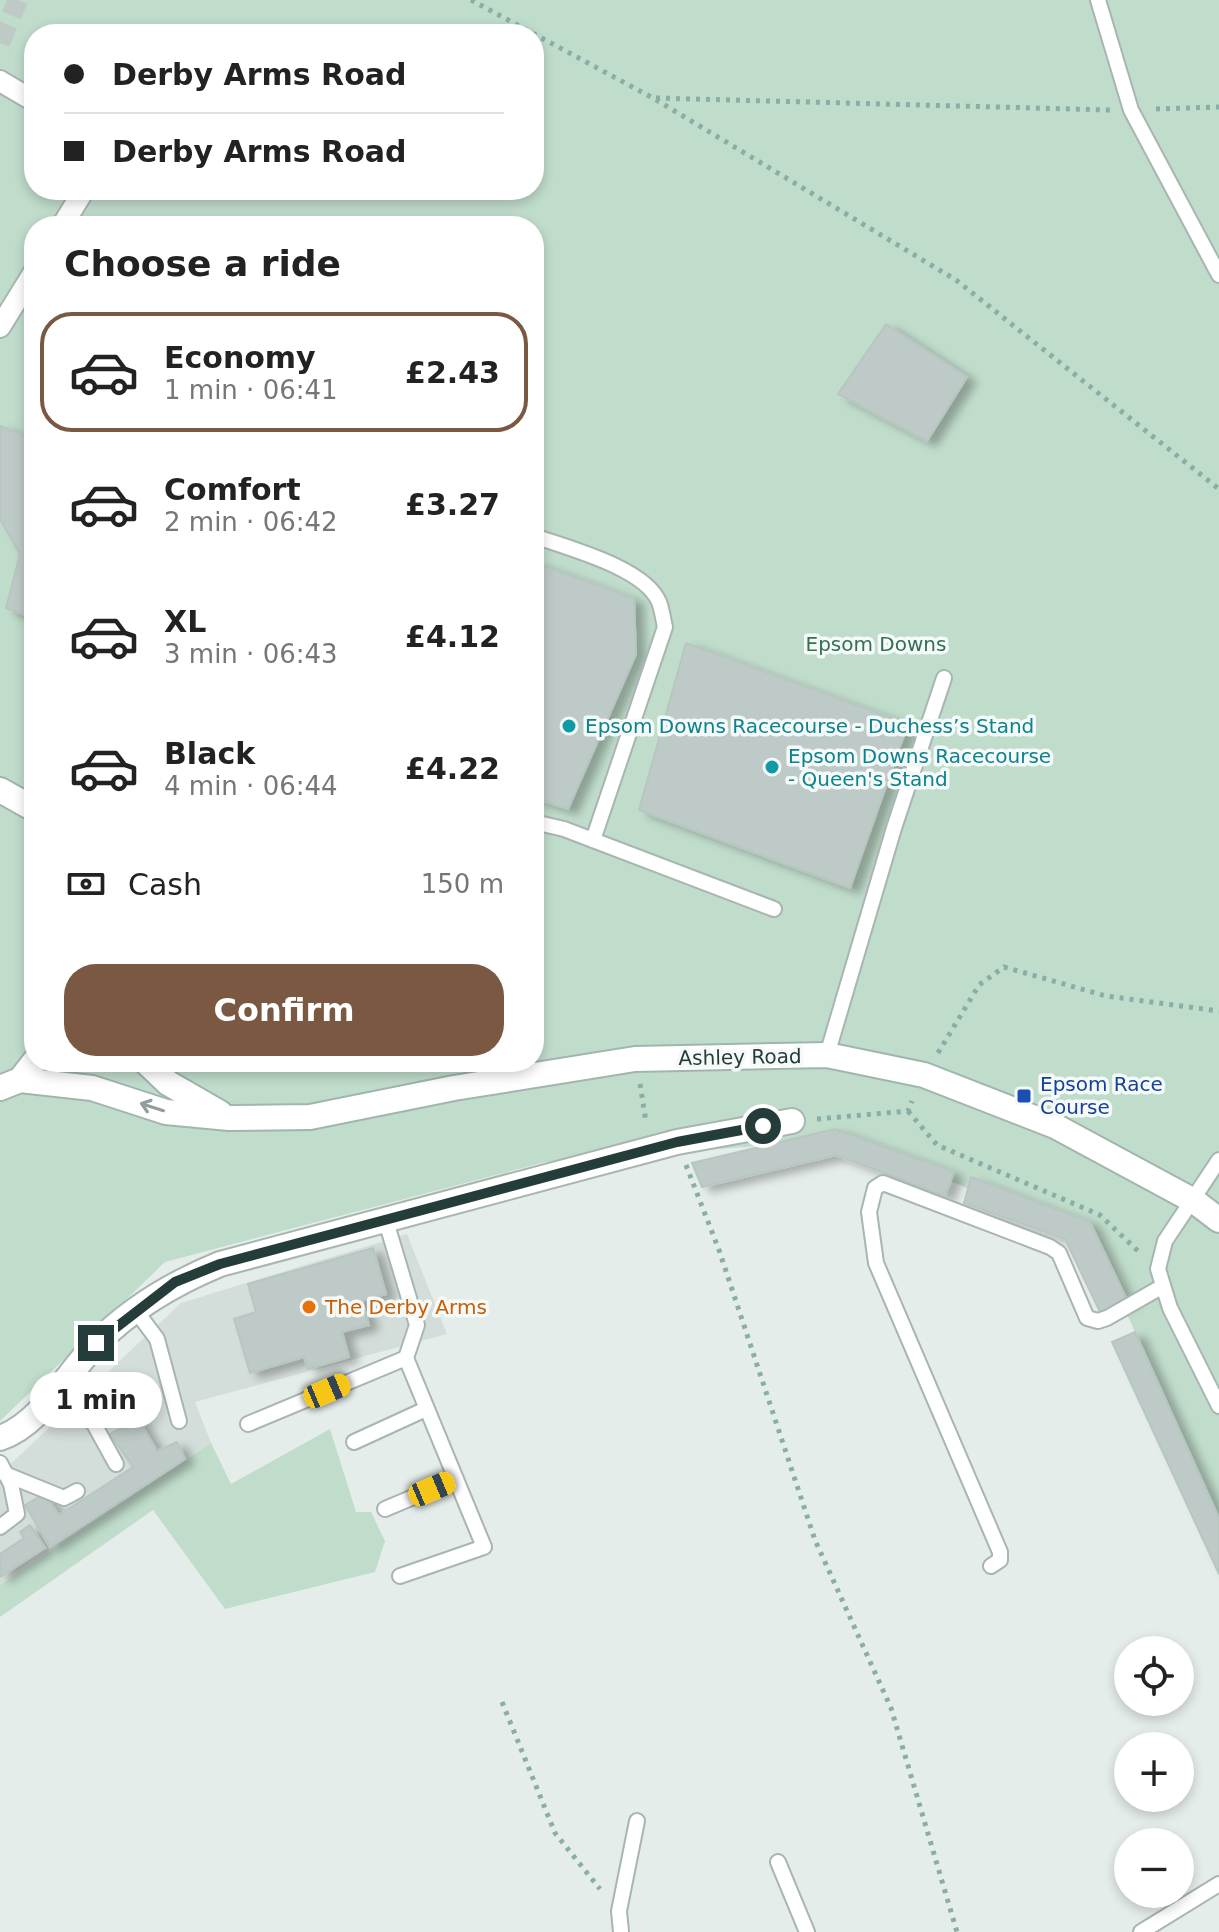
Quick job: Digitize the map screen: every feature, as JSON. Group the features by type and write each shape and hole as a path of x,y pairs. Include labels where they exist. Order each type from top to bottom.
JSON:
{"main road":[{"path":"0,790 24,803"},
{"name":"Ashley Road","path":"18,1076 92,1088 166,1112 229,1118 310,1117 454,1088 635,1059 827,1055 924,1075 1055,1126 1194,1201 1219,1220"},
{"path":"156,1072 168,1083 229,1118"},
{"path":"0,1438 40,1409 96,1343 175,1282 220,1264 385,1218 677,1142 792,1121"}],"street":[{"path":"0,81 24,95"},
{"path":"0,327 24,288"}],"lane":[{"path":"1098,0 1131,110 1219,275"},
{"path":"544,540 622,569 646,584 659,601 665,627 593,840"},
{"path":"827,1055 894,828 944,678"},
{"path":"544,825 593,840 774,909"},
{"path":"1219,1160 1165,1241 1158,1269 1170,1308 1219,1406"},
{"path":"991,1566 1000,1560 1000,1552 876,1263 869,1212 875,1188 883,1183 1050,1247 1059,1253 1087,1318 1098,1321 1107,1318 1163,1286"},
{"path":"385,1218 417,1325 406,1358 484,1547 400,1576"},
{"path":"136,1311 157,1339 179,1421"},
{"path":"248,1424 406,1358"},
{"path":"55,1391 94,1424 116,1464"},
{"path":"354,1442 426,1409"},
{"path":"3,1469 64,1498 77,1491"},
{"path":"0,1527 17,1514 3,1469"},
{"path":"385,1509 456,1479"},
{"path":"621,1932 619,1911 637,1821"},
{"path":"778,1862 807,1932"},
{"path":"1141,1932 1219,1884"}],"path":[{"path":"471,0 516,24"},
{"path":"544,39 653,98 956,280 1219,489"},
{"path":"653,98 1131,110 1219,107"},
{"path":"908,1111 924,1075 979,985 1004,967 1106,996 1219,1011"},
{"path":"635,1059 649,1151"},
{"path":"792,1121 908,1111"},
{"path":"908,1111 937,1145 1100,1215 1158,1269"},
{"path":"677,1142 719,1250 815,1540 891,1708 957,1932"},
{"path":"502,1702 555,1833 619,1911"}],"shaded area":[{"path":"407,1234 447,1334 195,1402 211,1443 0,1585 0,1474 181,1303"}],"green space":[{"name":"Epsom Downs","path":"0,0 1219,0 1219,1518 1094,1241 849,1139 545,1162 165,1262 0,1421"},
{"path":"330,1429 356,1512 371,1512 385,1541 375,1572 225,1609 153,1510 0,1617 0,1585 211,1443 231,1484"}],"building":[{"path":"886,324 967,377 927,441 838,394"},
{"path":"0,426 24,435 24,614 6,608 20,554 0,519"},
{"name":"Epsom Downs Racecourse - Duchess’s Stand","path":"544,566 634,599 636,654 568,809 544,801"},
{"name":"Epsom Downs Racecourse - Queen's Stand","path":"686,643 908,724 850,888 639,810"},
{"path":"835,1129 954,1172 945,1196 836,1155 702,1187 692,1163"},
{"path":"971,1177 1090,1222 1127,1300 1100,1312 1065,1239 964,1203"},
{"name":"The Derby Arms","path":"373,1248 386,1294 362,1301 369,1325 342,1332 349,1357 308,1369 304,1357 250,1373 234,1319 256,1312 248,1284"},
{"path":"1135,1332 1219,1518 1219,1574 1112,1342"},
{"path":"138,1419 157,1451 177,1442 185,1459 50,1547 25,1505 44,1494 59,1515 133,1467 110,1434"},
{"path":"30,1525 45,1548 0,1577 0,1554 24,1538 20,1532"}],"tunnel":[{"path":"0,43 18,0"}],"place":[{"name":"Epsom Downs Racecourse - Duchess’s Stand","path":"569,726"},
{"name":"Epsom Downs Racecourse - Queen's Stand","path":"772,767"},
{"name":"Epsom Race Course","path":"1024,1096"},
{"name":"The Derby Arms","path":"309,1307"}],"route":[{"path":"96,1343 175,1282 220,1264 677,1142 763,1126"}]}
